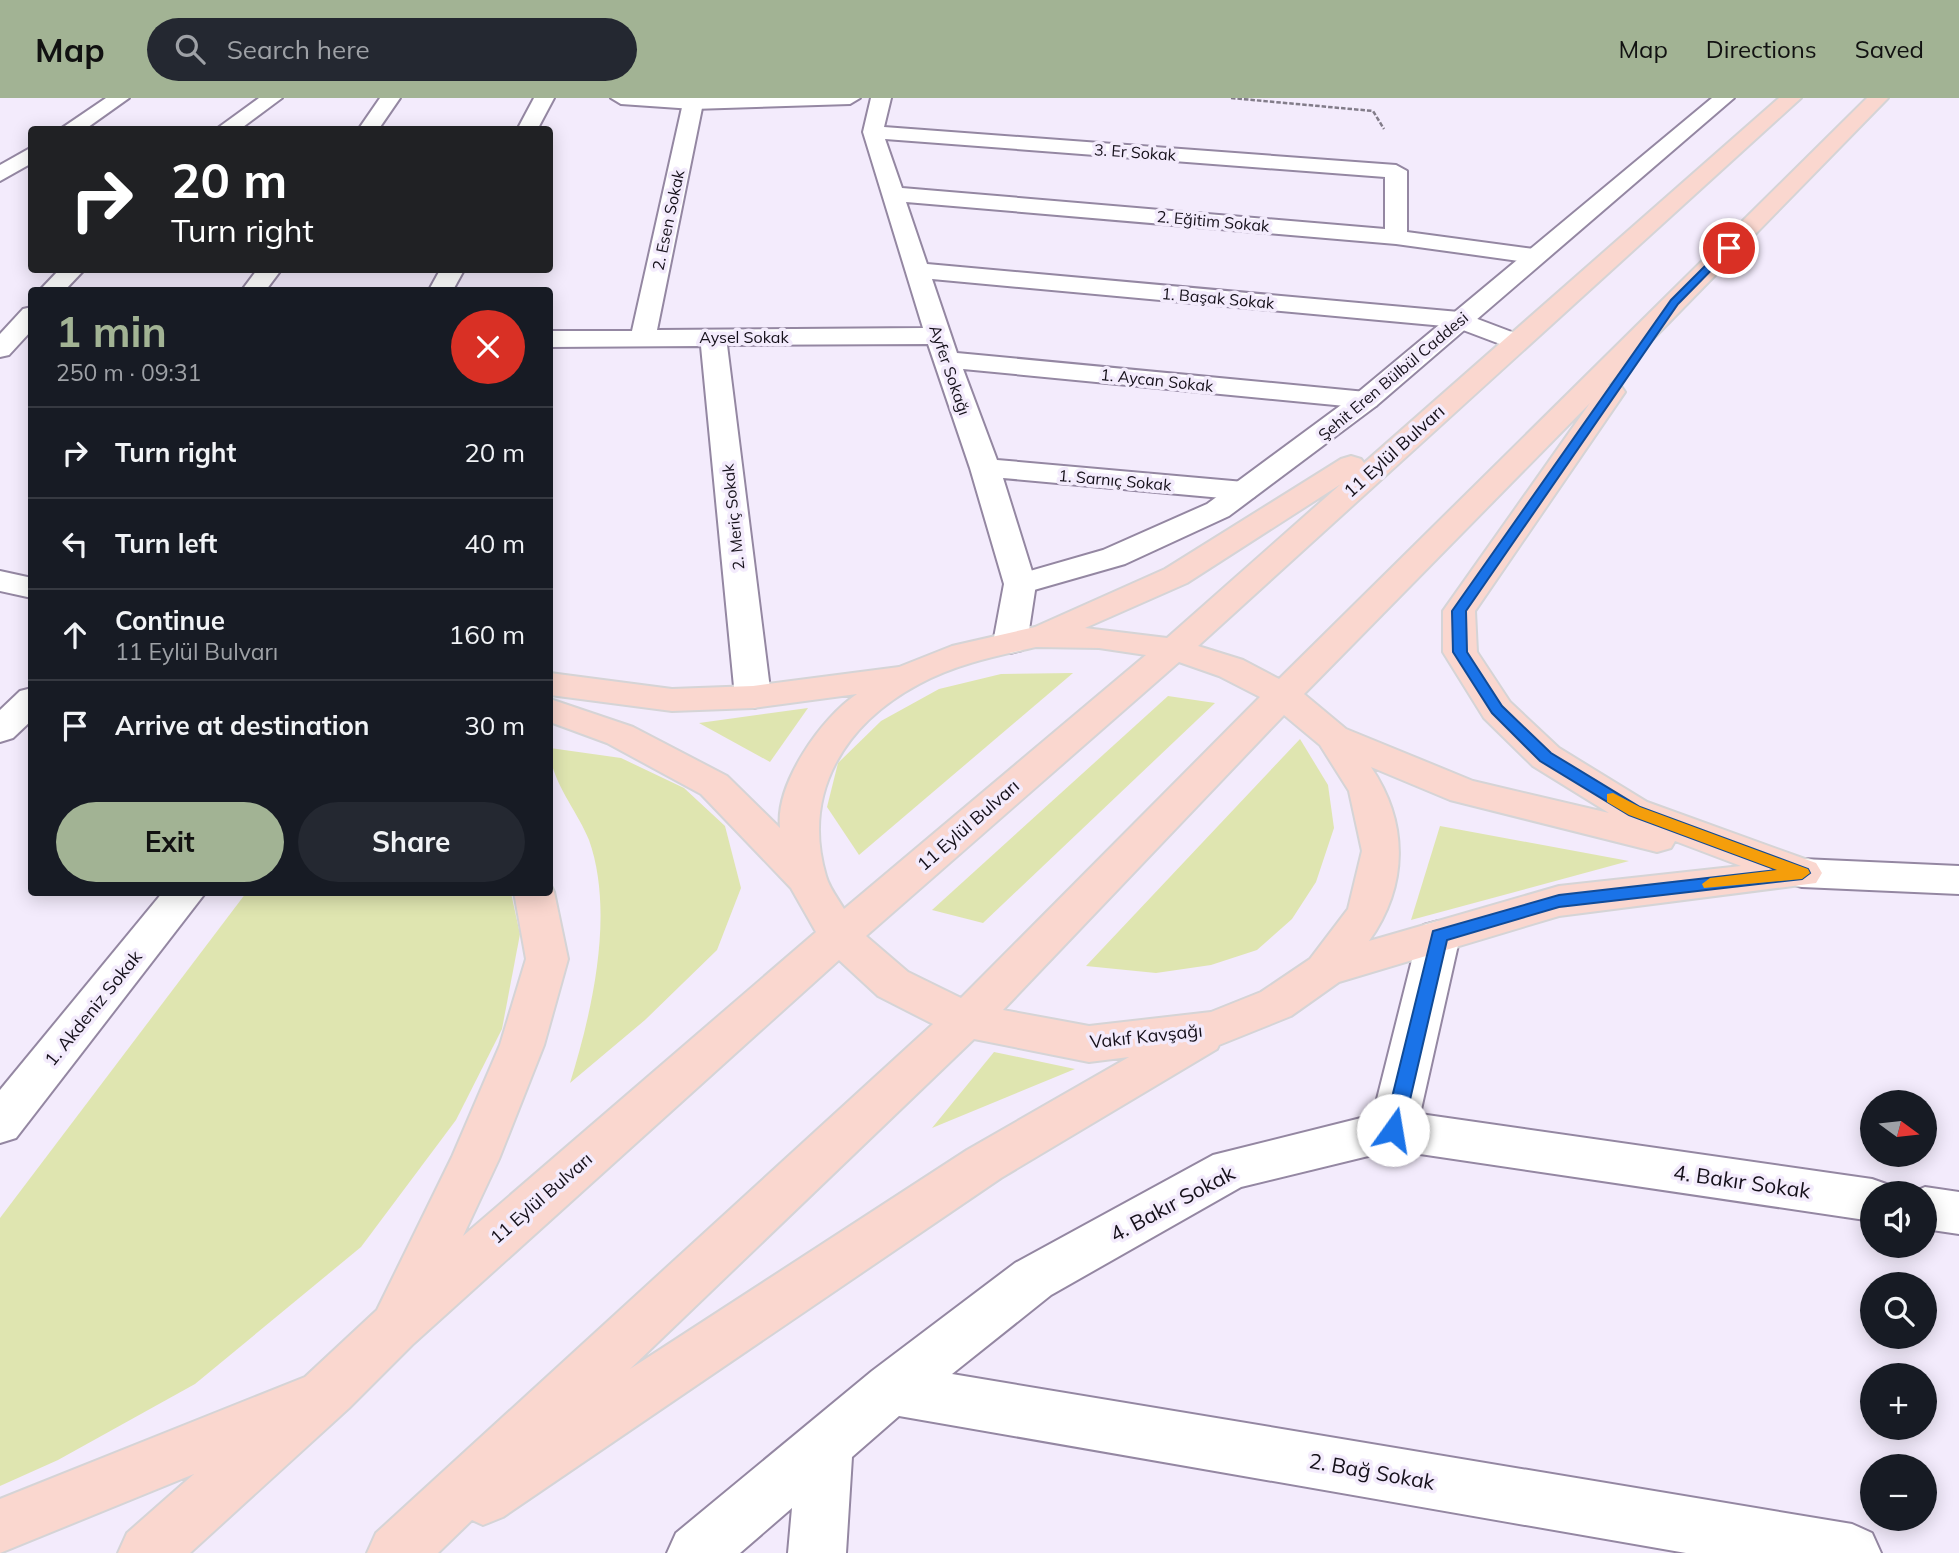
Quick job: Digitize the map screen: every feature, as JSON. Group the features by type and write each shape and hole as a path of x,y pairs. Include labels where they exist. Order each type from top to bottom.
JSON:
{"main road":[{"name":"11 Eylül Bulvarı","path":"147,1553 330,1390 394,1328 839,936 1174,649 1791,98"},
{"path":"398,1553 966,1020 1283,695 1878,98"},
{"path":"1674,302 1459,611 1460,652 1497,710 1546,757 1634,811 1802,873"},
{"path":"1023,640 1176,576 1441,408"},
{"name":"Vakıf Kavşağı","path":"1099,638 1174,649 1231,668 1283,695 1333,737 1368,791 1382,851 1367,913 1325,970 1276,1004 1215,1029 1089,1044 966,1020 893,984 839,936 806,878 798,817 816,761 853,713 907,676 964,653 1023,640 1099,638"},
{"path":"553,684 672,700 753,697 907,676"},
{"path":"553,711 620,735 714,785 806,878"},
{"path":"1333,737 1463,791 1802,873"},
{"path":"1325,970 1559,901 1802,873"},
{"path":"394,1328 475,1159 522,1045 547,959 535,896"},
{"path":"398,1553 984,1164 1215,1029"},
{"path":"0,1527 330,1390"}],"street":[{"path":"75,126 119,98"},
{"path":"231,126 272,98"},
{"path":"371,126 390,98"},
{"path":"529,126 544,98"},
{"path":"621,98 692,103 850,98"},
{"path":"873,132 881,98"},
{"name":"Şehit Eren Bülbül Caddesi","path":"1020,584 1114,557 1218,510 1366,400 1724,98"},
{"name":"2. Esen Sokak","path":"643,337 692,103"},
{"name":"3. Er Sokak","path":"873,132 1396,171"},
{"name":"Ayfer Sokağı","path":"873,132 916,270 985,468 1020,584 1023,640"},
{"path":"0,175 28,156"},
{"path":"1396,171 1396,237"},
{"name":"2. Eğitim Sokak","path":"892,194 1396,237 1534,256"},
{"name":"1. Başak Sokak","path":"916,270 1459,320 1516,342"},
{"path":"55,287 69,273"},
{"path":"0,349 28,318"},
{"name":"Aysel Sokak","path":"553,339 713,337 942,348"},
{"name":"2. Meriç Sokak","path":"713,337 753,697"},
{"name":"1. Aycan Sokak","path":"942,348 1366,400"},
{"name":"1. Sarnıç Sokak","path":"985,468 1244,491"},
{"path":"0,581 28,587"},
{"path":"0,730 28,703"},
{"path":"1802,873 1959,880"},
{"name":"1. Akdeniz Sokak","path":"0,1124 183,896"},
{"path":"1393,1130 1439,936"},
{"name":"4. Bakır Sokak","path":"696,1553 891,1389 1033,1279 1230,1169 1393,1130 1860,1198"},
{"path":"1937,1210 1959,1213"},
{"name":"2. Bağ Sokak","path":"891,1389 1852,1553"},
{"path":"817,1553 825,1447"}],"path":[{"path":"1231,98 1373,111 1383,123 1396,171"}],"green space":[{"path":"1073,673 859,855 827,807 838,763 881,721 939,689 1001,674"},
{"path":"1168,696 1215,703 983,923 932,910"},
{"path":"808,708 770,762 699,723"},
{"path":"1300,739 1328,785 1334,828 1316,882 1292,919 1257,950 1211,965 1156,973 1086,966"},
{"path":"553,748 621,758 684,788 725,826 741,888 717,950 645,1020 570,1083 593,994 598,962 600,899 597,868 589,840 554,771"},
{"path":"1440,826 1629,861 1411,920"},
{"path":"244,896 512,896 520,934 502,1029 456,1120 361,1247 195,1384 58,1460 0,1486 0,1218"},
{"path":"994,1052 1075,1069 932,1128"}],"slow traffic":[{"path":"1613,798 1634,811 1802,873 1710,884"}],"route":[{"path":"1393,1130 1439,936 1559,901 1802,873 1634,811 1546,757 1497,710 1460,652 1459,611 1674,302 1729,248"}]}
